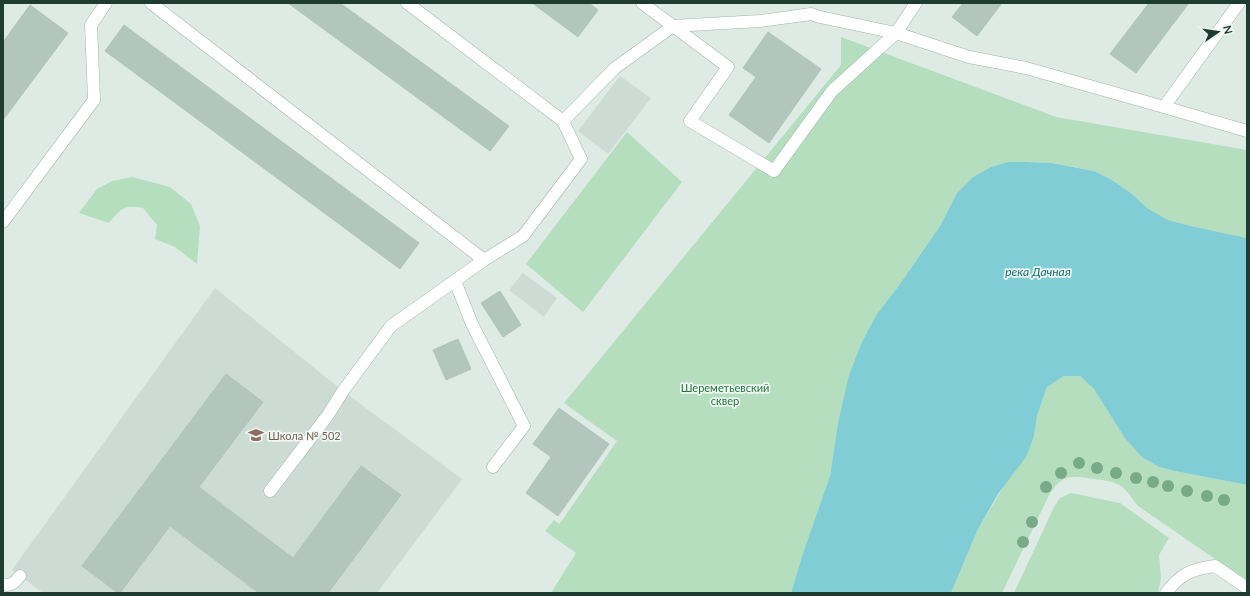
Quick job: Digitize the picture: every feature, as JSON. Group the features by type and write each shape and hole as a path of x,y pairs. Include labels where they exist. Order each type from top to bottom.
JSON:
{"lane":[{"path":"3,222 94,100 91,25 106,3"},
{"path":"151,3 484,260"},
{"path":"270,491 328,415 343,391 392,326 484,260 523,236 581,159 563,121 407,3"},
{"path":"642,3 728,67 690,121 774,171 832,90 896,34 916,3"},
{"path":"1164,107 1239,3"},
{"path":"563,121 615,68 673,26 760,21 811,14 896,34 969,57 1026,68 1247,131"},
{"path":"455,281 472,324 524,426 493,467"},
{"path":"1166,593 1171,586 1186,573 1202,567 1215,566 1247,588"},
{"path":"3,584 13,584 20,576"}],"shaded area":[{"path":"620,76 651,98 608,154 578,131"},
{"path":"523,273 557,298 544,317 509,290"},
{"name":"Школа № 502","path":"215,288 343,391 462,479 377,593 43,593 12,570"}],"green space":[{"name":"Шереметьевский сквер","path":"841,37 1056,117 1247,150 1247,238 1168,220 1147,208 1131,193 1112,180 1094,171 1052,163 1008,162 991,167 973,177 957,193 940,226 900,284 877,314 838,423 830,476 803,553 791,593 551,593 576,553 545,531 554,520 559,524 563,519 617,441 564,403 841,65"},
{"path":"627,132 682,182 583,312 526,264"},
{"path":"132,177 170,187 191,204 200,226 197,264 175,247 155,239 157,225 143,208 127,207 116,214 109,223 79,213 97,189 112,181"},
{"path":"1064,376 1080,376 1094,389 1142,457 1159,467 1247,485 1247,581 1138,506 1127,492 1119,485 1107,481 1074,477 1058,483 1049,495 1002,593 951,593 978,529 1034,436 1037,416 1047,387"},
{"path":"1071,493 1120,503 1169,538 1159,555 1161,578 1158,593 1014,593 1054,507 1060,498"}],"water":[{"name":"река Дачная","path":"1008,162 1052,163 1094,171 1112,180 1131,193 1147,208 1168,220 1247,238 1247,485 1159,467 1142,457 1125,438 1094,389 1080,376 1064,376 1047,387 1037,416 1034,436 1026,457 998,494 978,529 951,593 791,593 803,553 830,476 838,423 849,375 862,342 877,314 900,284 940,226 957,193 973,177 991,167"}],"building":[{"path":"288,3 340,3 509,126 490,151"},
{"path":"532,3 589,3 598,10 578,37"},
{"path":"963,3 1002,3 977,36 952,17"},
{"path":"1149,3 1189,3 1136,73 1110,54"},
{"path":"30,5 68,33 3,120 3,42"},
{"path":"124,25 419,243 400,269 105,51"},
{"path":"768,32 821,69 769,143 729,115 756,77 743,68"},
{"path":"500,291 521,325 503,337 481,303"},
{"path":"458,339 471,369 446,380 433,350"},
{"path":"226,374 263,402 199,487 293,558 361,466 401,495 328,593 259,593 170,526 120,593 118,593 82,566"},
{"path":"559,408 609,444 558,516 526,493 551,457 533,444"}],"place":[{"name":"Школа № 502","path":"256,435"}]}
